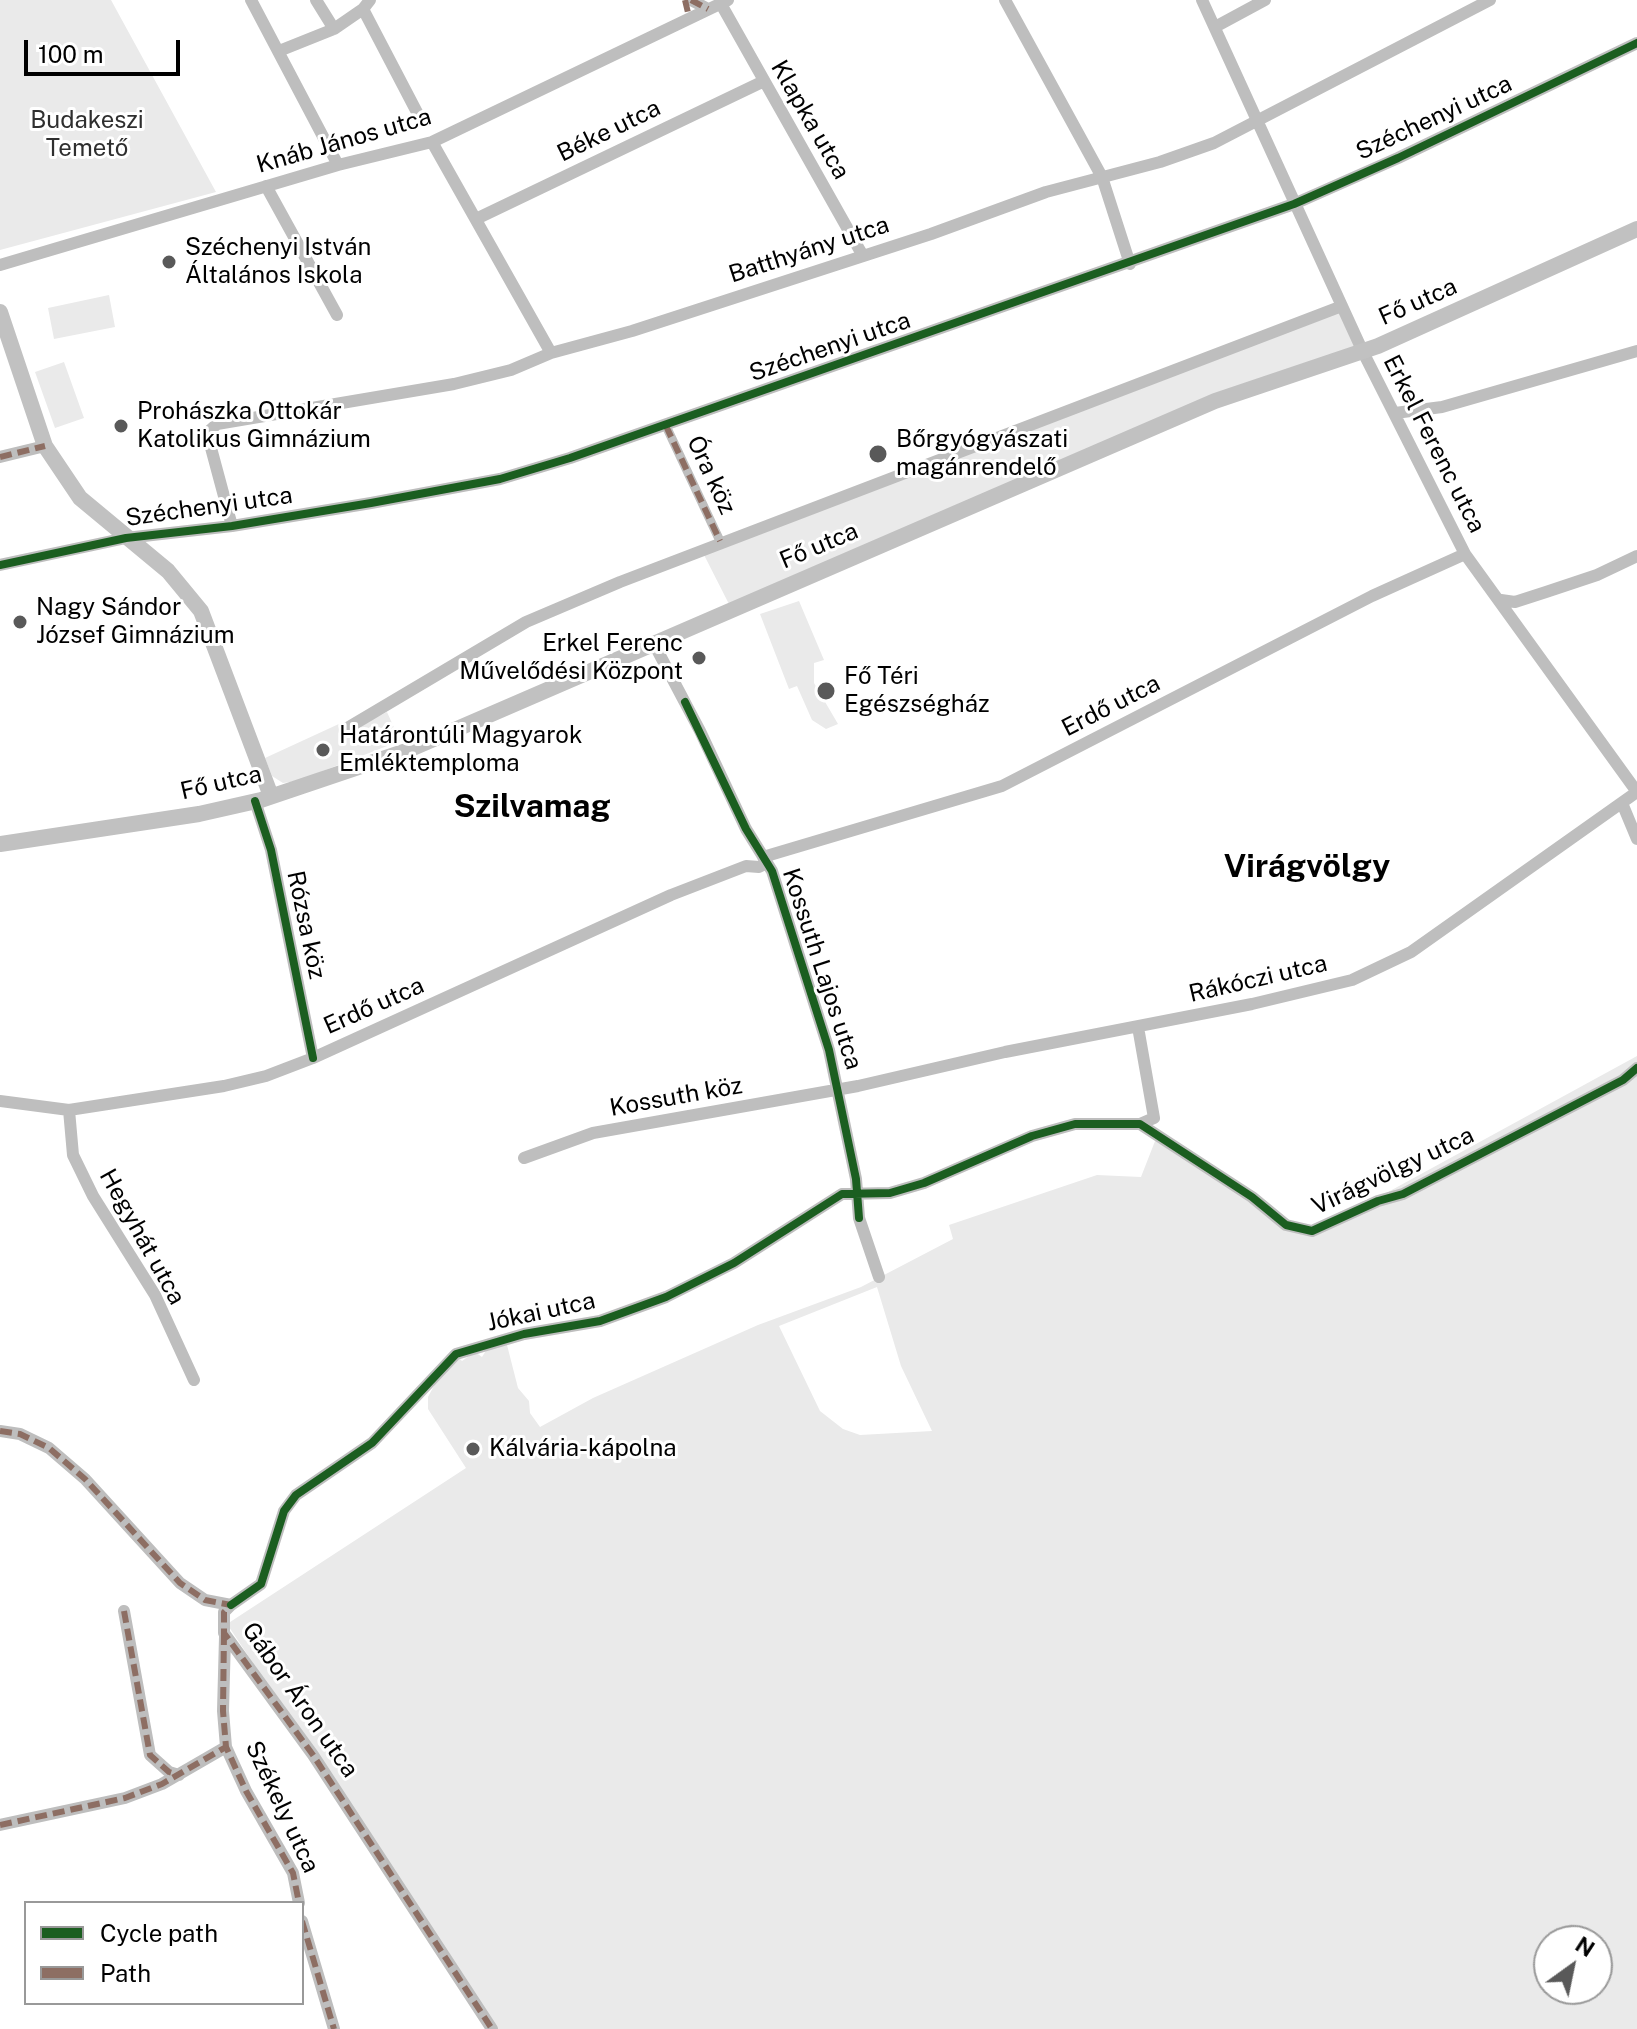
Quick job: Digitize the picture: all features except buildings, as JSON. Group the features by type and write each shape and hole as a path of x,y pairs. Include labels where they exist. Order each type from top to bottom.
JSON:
{"main road":[{"name":"Fő utca","path":"0,844 199,814 263,799 406,751 1215,401 1363,352 1541,275 1637,229"},
{"path":"0,312 45,446 80,498 168,571 201,611 263,799"}],"street":[{"path":"251,0 338,165"},
{"path":"316,0 334,29"},
{"path":"689,17 688,0 719,4"},
{"path":"1005,0 1102,177 1130,264"},
{"name":"Erkel Ferenc utca","path":"1202,0 1363,352 1465,554 1637,792"},
{"path":"1215,27 1265,0"},
{"name":"Batthyány utca","path":"232,526 207,433 217,424 454,384 511,370 551,353 632,331 863,256 1046,192 1214,143 1256,118 1490,0"},
{"name":"Knáb János utca","path":"0,265 338,165 432,142 719,4"},
{"name":"Klapka utca","path":"719,4 863,256"},
{"path":"279,51 334,29 366,5 421,120"},
{"name":"Széchenyi utca","path":"0,565 126,538 232,526 500,479 666,426 1294,204 1398,158 1637,43"},
{"name":"Béke utca","path":"476,219 762,82"},
{"path":"432,142 551,353"},
{"path":"266,186 337,315"},
{"name":"Fő utca","path":"344,730 526,622 620,582 720,541 1342,306"},
{"path":"1395,413 1442,407 1637,351"},
{"name":"Óra köz","path":"666,426 720,541"},
{"path":"0,457 45,446"},
{"name":"Erdő utca","path":"0,1101 69,1110 224,1086 313,1058 671,895 746,866 750,855 762,856 1002,786 1372,596 1465,554"},
{"path":"1501,600 1515,602 1576,582 1637,556"},
{"name":"Kossuth Lajos utca","path":"653,642 762,856 820,1018 838,1089 859,1218 879,1277"},
{"name":"Rákóczi utca","path":"838,1089 1331,986 1382,968 1411,952 1637,792"},
{"name":"Rózsa köz","path":"263,799 313,1058"},
{"path":"1622,803 1637,839"},
{"path":"857,1193 878,1196 924,1183 1032,1136 1075,1124 1140,1124 1154,1118 1138,1027"},
{"name":"Virágvölgy utca","path":"1140,1124 1252,1197 1286,1225 1312,1231 1378,1201 1403,1194 1623,1080 1637,1068"},
{"name":"Kossuth köz","path":"524,1158 593,1133 838,1089"},
{"name":"Hegyhát utca","path":"69,1110 73,1155 93,1196 155,1295 194,1380"},
{"name":"Jókai utca","path":"231,1605 261,1584 284,1511 296,1495 372,1443 456,1354 524,1334 600,1321 666,1297 734,1263 842,1194 857,1193"},
{"name":"Gábor Áron utca","path":"0,1431 20,1434 49,1448 85,1479 180,1583 205,1600 231,1605"},
{"name":"Gábor Áron utca","path":"231,1605 224,1612 221,1623 224,1633 313,1755 492,2029"},
{"path":"124,1611 150,1755 169,1772 179,1775"},
{"name":"Székely utca","path":"224,1633 226,1747 246,1791 293,1873 299,1901"},
{"path":"0,1825 106,1804 179,1775 226,1747"},
{"path":"304,1928 334,2029"}],"green space":[{"name":"Budakeszi Temető","path":"0,0 111,0 216,192 0,250"},
{"path":"109,295 115,327 54,339 48,308"},
{"path":"1342,306 1363,352 1215,401 732,610 701,549"},
{"path":"64,362 84,418 55,428 35,372"},
{"path":"799,601 824,660 814,663 814,683 838,724 826,729 812,720 797,686 789,689 760,614"},
{"path":"387,712 400,741 297,781 283,783 272,776 265,758 341,723 349,731"},
{"path":"1637,1056 1637,2029 497,2029 227,1624 466,1468 428,1409 428,1397 436,1382 459,1358 462,1361 475,1352 482,1357 487,1349 507,1345 518,1388 529,1401 530,1413 540,1427 593,1398 758,1325 861,1287 953,1239 949,1225 1097,1175 1141,1177 1157,1136 1302,1231 1346,1215","holes":["877,1287 901,1366 932,1431 860,1435 843,1429 820,1411 779,1326"]}],"marked path":[{"path":"685,0 689,17"},
{"path":"691,0 708,9"},
{"path":"666,426 720,541"},
{"path":"0,457 45,446"},
{"path":"0,1431 20,1434 49,1448 85,1479 180,1583 205,1600 231,1605 224,1612 224,1633 313,1755 492,2029"},
{"path":"124,1611 150,1755 169,1772 179,1775"},
{"path":"224,1633 226,1747 246,1791 293,1873 299,1901"},
{"path":"0,1825 125,1798 162,1784 226,1747"},
{"path":"304,1928 334,2029"}],"cycle path":[{"path":"0,565 126,538 232,526 500,479 570,458 1294,204 1398,158 1637,43"},
{"path":"685,702 746,829 772,871 829,1050 856,1179 859,1218"},
{"path":"255,801 271,850 313,1058"},
{"path":"231,1605 261,1584 284,1511 296,1495 372,1443 456,1354 524,1334 600,1321 666,1297 734,1263 842,1194 890,1193 924,1183 1032,1136 1075,1124 1140,1124 1252,1197 1286,1225 1312,1231 1378,1201 1403,1194 1623,1080 1637,1068"}],"place":[{"name":"Széchenyi István Általános Iskola","path":"169,262"},
{"name":"Prohászka Ottokár Katolikus Gimnázium","path":"121,426"},
{"name":"Bőrgyógyászati magánrendelő","path":"878,454"},
{"name":"Nagy Sándor József Gimnázium","path":"20,622"},
{"name":"Erkel Ferenc Művelődési Központ","path":"699,658"},
{"name":"Fő Téri Egészségház","path":"826,691"},
{"name":"Határontúli Magyarok Emléktemploma","path":"323,750"},
{"name":"Kálvária-kápolna","path":"473,1449"}],"district":[{"name":"Szilvamag","path":"532,807"},
{"name":"Virágvölgy","path":"1307,867"}]}
